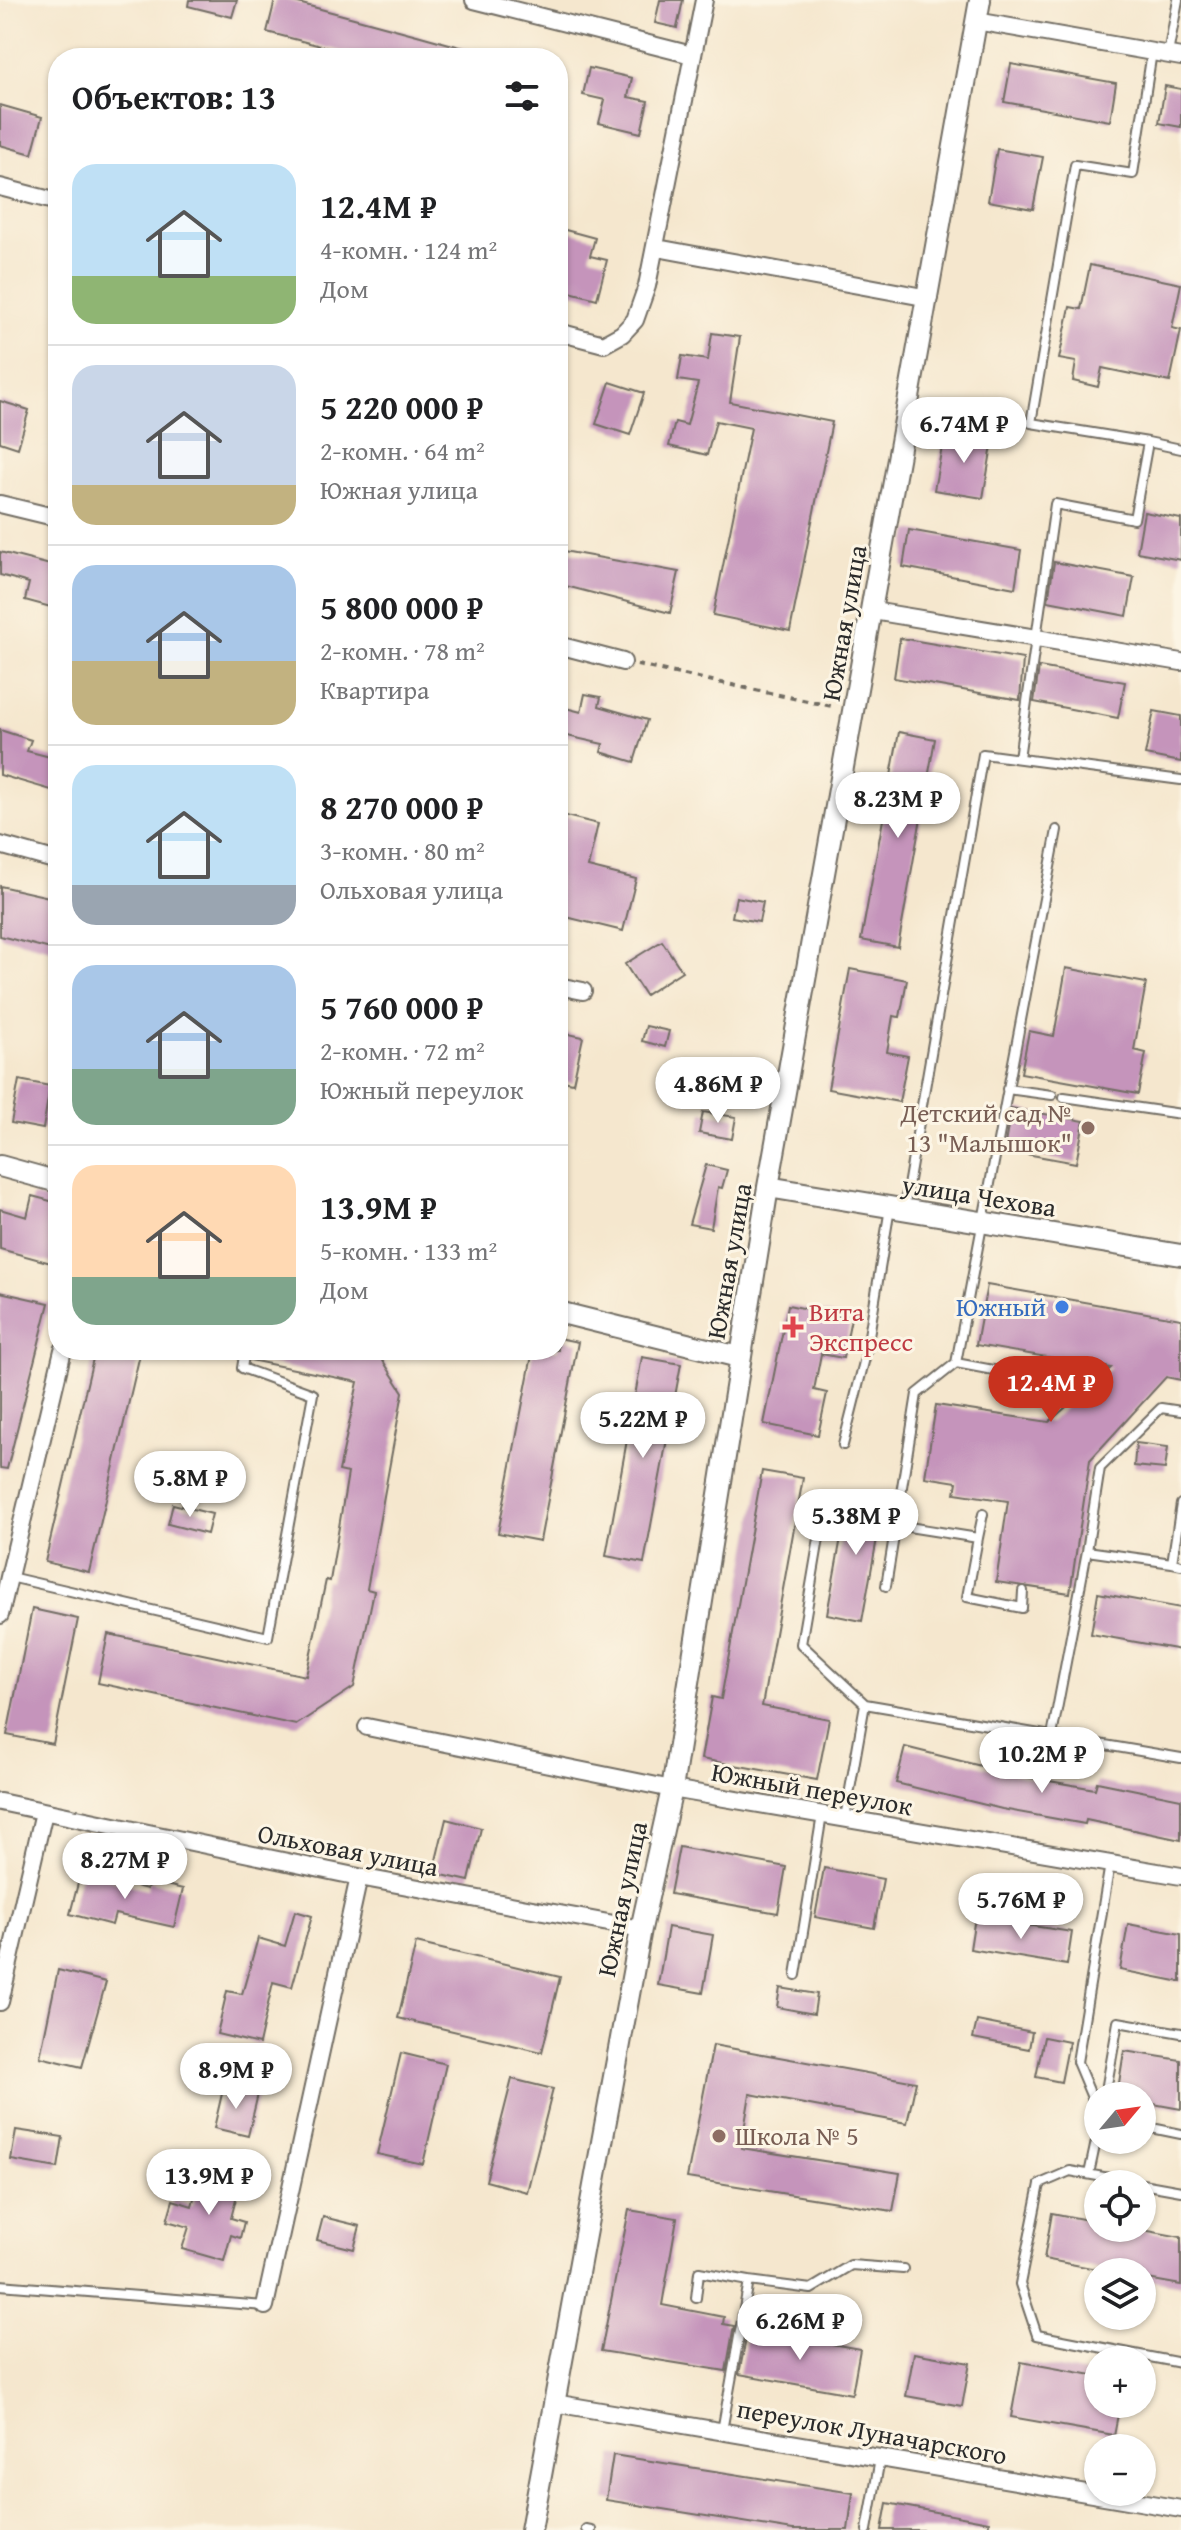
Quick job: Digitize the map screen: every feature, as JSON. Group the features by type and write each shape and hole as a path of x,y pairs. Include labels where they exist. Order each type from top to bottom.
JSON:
{"street":[{"path":"474,0 692,55"},
{"path":"568,335 604,344 622,334 635,320 657,248 704,0"},
{"name":"Южная улица","path":"531,2530 641,1929 672,1789 768,1187 980,0"},
{"path":"976,21 1167,55"},
{"path":"0,187 48,199"},
{"path":"657,248 929,298"},
{"path":"0,504 48,516"},
{"path":"873,611 1181,662"},
{"path":"568,648 623,662"},
{"path":"0,845 48,858"},
{"path":"568,988 583,991"},
{"path":"0,1166 48,1179"},
{"name":"улица Чехова","path":"768,1187 1181,1255"},
{"path":"568,1314 739,1357"},
{"path":"0,1615 61,1360"},
{"name":"Южный переулок","path":"367,1727 672,1789 1181,1876"},
{"name":"Ольховая улица","path":"0,1802 359,1877 641,1929"},
{"path":"0,2002 44,1812"},
{"path":"265,2306 359,1877"},
{"name":"переулок Луначарского","path":"554,2403 1181,2509"}],"lane":[{"path":"1178,0 1167,55 1133,174 1075,165 1031,423 1181,449"},
{"path":"1019,758 1055,504 1134,519 1148,442"},
{"path":"843,1445 897,1209 983,754 1181,780"},
{"path":"886,1586 917,1394 956,1363 980,1222 1057,830"},
{"path":"1007,1089 1052,1095"},
{"path":"1064,1097 1181,1114"},
{"path":"9,1576 268,1637 313,1394 242,1368 243,1360"},
{"path":"956,1363 1057,1382"},
{"path":"1052,1736 1100,1468 1161,1408 1181,1411"},
{"path":"1087,1551 1177,1564 1181,1504"},
{"path":"824,1509 801,1644 865,1704 1181,1758"},
{"path":"983,1514 967,1597 1022,1608 1023,1591"},
{"path":"896,1525 978,1538"},
{"path":"845,1819 865,1704"},
{"path":"796,1975 822,1815"},
{"path":"1085,2082 1077,2062 1110,1864"},
{"path":"1107,2082 1118,2022 1181,2033"},
{"path":"1156,2129 1181,2134"},
{"path":"1084,2173 1070,2171 1040,2184 1020,2284 1037,2335 1181,2363"},
{"path":"1156,2186 1181,2191"},
{"path":"696,2298 699,2272 811,2289 851,2265 903,2269"},
{"path":"722,2431 749,2281"},
{"path":"0,2285 265,2306"},
{"path":"867,2530 880,2458"}],"path":[{"path":"623,662 854,711"}],"building":[{"path":"189,0 237,0 232,17 188,6"},
{"path":"275,0 287,0 464,48 329,48 267,32"},
{"path":"660,0 683,0 677,28 655,23"},
{"path":"1011,64 1116,83 1110,121 1004,102"},
{"path":"589,68 632,78 628,97 648,101 641,133 599,123 605,100 583,95"},
{"path":"1165,86 1181,89 1181,127 1159,123"},
{"path":"0,105 42,117 32,154 0,145"},
{"path":"997,149 1043,157 1033,209 988,201"},
{"path":"568,231 595,238 590,256 607,260 597,299 568,292"},
{"path":"1090,265 1181,284 1172,328 1181,330 1170,382 1102,368 1098,387 1073,381 1076,362 1059,359 1070,307 1081,309"},
{"path":"712,333 740,337 730,402 832,422 790,631 713,615 751,428 716,421 707,455 669,446 675,422 687,425 698,383 678,380 682,356 708,360"},
{"path":"610,382 644,393 630,435 596,424"},
{"path":"0,401 29,410 18,448 0,442"},
{"path":"945,431 993,440 983,498 934,490"},
{"path":"1144,512 1181,519 1181,560 1137,552"},
{"path":"909,530 1021,550 1015,588 903,567"},
{"path":"0,552 48,564 48,606 25,600 29,583 0,575"},
{"path":"568,552 679,572 670,613 568,587"},
{"path":"1054,562 1134,577 1127,616 1048,601"},
{"path":"900,638 1023,659 1020,700 894,678"},
{"path":"1039,667 1125,682 1118,718 1034,702"},
{"path":"585,694 601,697 599,706 647,720 634,762 601,752 603,744 568,736 568,709 581,712"},
{"path":"1154,711 1181,716 1181,762 1145,755"},
{"path":"0,730 31,740 27,751 48,756 48,789 0,775"},
{"path":"899,732 935,739 898,947 861,940"},
{"path":"568,816 598,824 588,867 636,879 623,931 568,917"},
{"path":"0,886 48,897 48,948 0,936"},
{"path":"736,897 763,902 759,922 732,917"},
{"path":"662,941 682,971 645,995 625,964"},
{"path":"1066,968 1146,983 1134,1050 1146,1053 1138,1094 1021,1073 1029,1031 1054,1036"},
{"path":"850,969 907,980 900,1017 893,1016 887,1052 908,1056 899,1102 828,1089"},
{"path":"646,1026 669,1031 665,1047 642,1041"},
{"path":"568,1034 583,1037 573,1083 568,1082"},
{"path":"19,1080 48,1086 43,1129 11,1123"},
{"path":"1011,1108 1084,1121 1076,1163 1004,1150"},
{"path":"703,1112 736,1117 732,1139 699,1133"},
{"path":"706,1165 727,1170 722,1188 718,1187 711,1228 689,1224"},
{"path":"32,1196 48,1200 48,1262 0,1249 0,1209 27,1217"},
{"path":"987,1285 1181,1319 1181,1380 1166,1377 1090,1460 1070,1593 996,1582 1008,1501 955,1493 957,1482 925,1477 936,1405 1049,1422 1111,1368 976,1345"},
{"path":"0,1292 48,1303 48,1307 7,1469 0,1468"},
{"path":"788,1305 851,1318 843,1358 821,1354 814,1390 827,1393 818,1435 764,1424"},
{"path":"568,1340 578,1342 540,1541 498,1533 531,1360 568,1360"},
{"path":"642,1357 681,1364 644,1563 606,1556"},
{"path":"93,1360 139,1360 89,1572 45,1562"},
{"path":"250,1360 382,1360 403,1392 367,1589 374,1591 354,1687 296,1725 98,1683 108,1634 306,1676 326,1580 330,1581 348,1473 339,1471 358,1382"},
{"path":"1136,1443 1168,1447 1165,1469 1134,1466"},
{"path":"762,1471 803,1478 762,1706 829,1719 817,1780 701,1759 712,1697 721,1699"},
{"path":"849,1494 884,1500 862,1621 827,1614"},
{"path":"173,1504 212,1514 207,1534 168,1524"},
{"path":"1098,1593 1181,1608 1181,1650 1091,1634"},
{"path":"32,1609 78,1619 53,1744 7,1735"},
{"path":"905,1747 1021,1776 1095,1789 1097,1782 1181,1799 1181,1840 1086,1820 1085,1824 1002,1809 896,1783"},
{"path":"446,1819 481,1828 469,1881 433,1873"},
{"path":"679,1847 786,1867 778,1913 670,1894"},
{"path":"824,1868 883,1879 874,1928 815,1917"},
{"path":"81,1872 147,1889 149,1881 183,1889 174,1927 115,1914 112,1925 70,1914"},
{"path":"295,1911 312,1916 292,1987 273,1982 259,2044 217,2034 227,1991 242,1994 258,1938 285,1946"},
{"path":"975,1917 1072,1932 1067,1965 970,1949"},
{"path":"1128,1924 1181,1934 1181,1982 1120,1970"},
{"path":"668,1927 713,1935 703,1993 658,1985"},
{"path":"416,1943 560,1977 542,2052 398,2018"},
{"path":"58,1970 106,1982 82,2067 40,2057"},
{"path":"780,1988 817,1994 814,2014 777,2007"},
{"path":"977,2021 1032,2032 1029,2049 973,2038"},
{"path":"1044,2037 1069,2042 1061,2082 1036,2077"},
{"name":"Школа № 5","path":"713,2045 916,2082 907,2123 750,2094 741,2148 900,2173 893,2211 687,2178"},
{"path":"1124,2051 1181,2060 1181,2109 1156,2105 1156,2082 1119,2082"},
{"path":"401,2053 446,2064 423,2164 377,2154"},
{"path":"512,2079 553,2089 527,2192 486,2181"},
{"path":"224,2085 258,2094 248,2136 214,2128"},
{"path":"16,2130 63,2137 58,2168 11,2160"},
{"path":"201,2172 240,2183 231,2218 244,2222 240,2238 231,2235 224,2261 182,2249 189,2227 167,2221 173,2200 192,2206"},
{"path":"629,2210 677,2218 662,2305 724,2317 723,2324 734,2326 726,2371 601,2351"},
{"path":"1052,2213 1084,2219 1084,2242 1156,2242 1156,2232 1181,2237 1181,2285 1156,2281 1156,2258 1084,2258 1084,2267 1044,2259"},
{"path":"323,2217 360,2226 354,2249 317,2240"},
{"path":"748,2329 860,2349 852,2394 739,2374"},
{"path":"914,2353 970,2363 962,2406 906,2396"},
{"path":"1021,2362 1084,2373 1084,2418 1117,2418 1114,2434 1108,2434 1011,2417"},
{"path":"613,2455 853,2493 848,2530 793,2530 606,2500"},
{"path":"887,2503 989,2522 988,2530 882,2530"}],"place":[{"name":"Детский сад № 13 \"Малышок\"","path":"1088,1128"},
{"name":"Южный","path":"1062,1307"},
{"name":"Вита Экспресс","path":"793,1327"},
{"name":"Школа № 5","path":"719,2136"}]}
